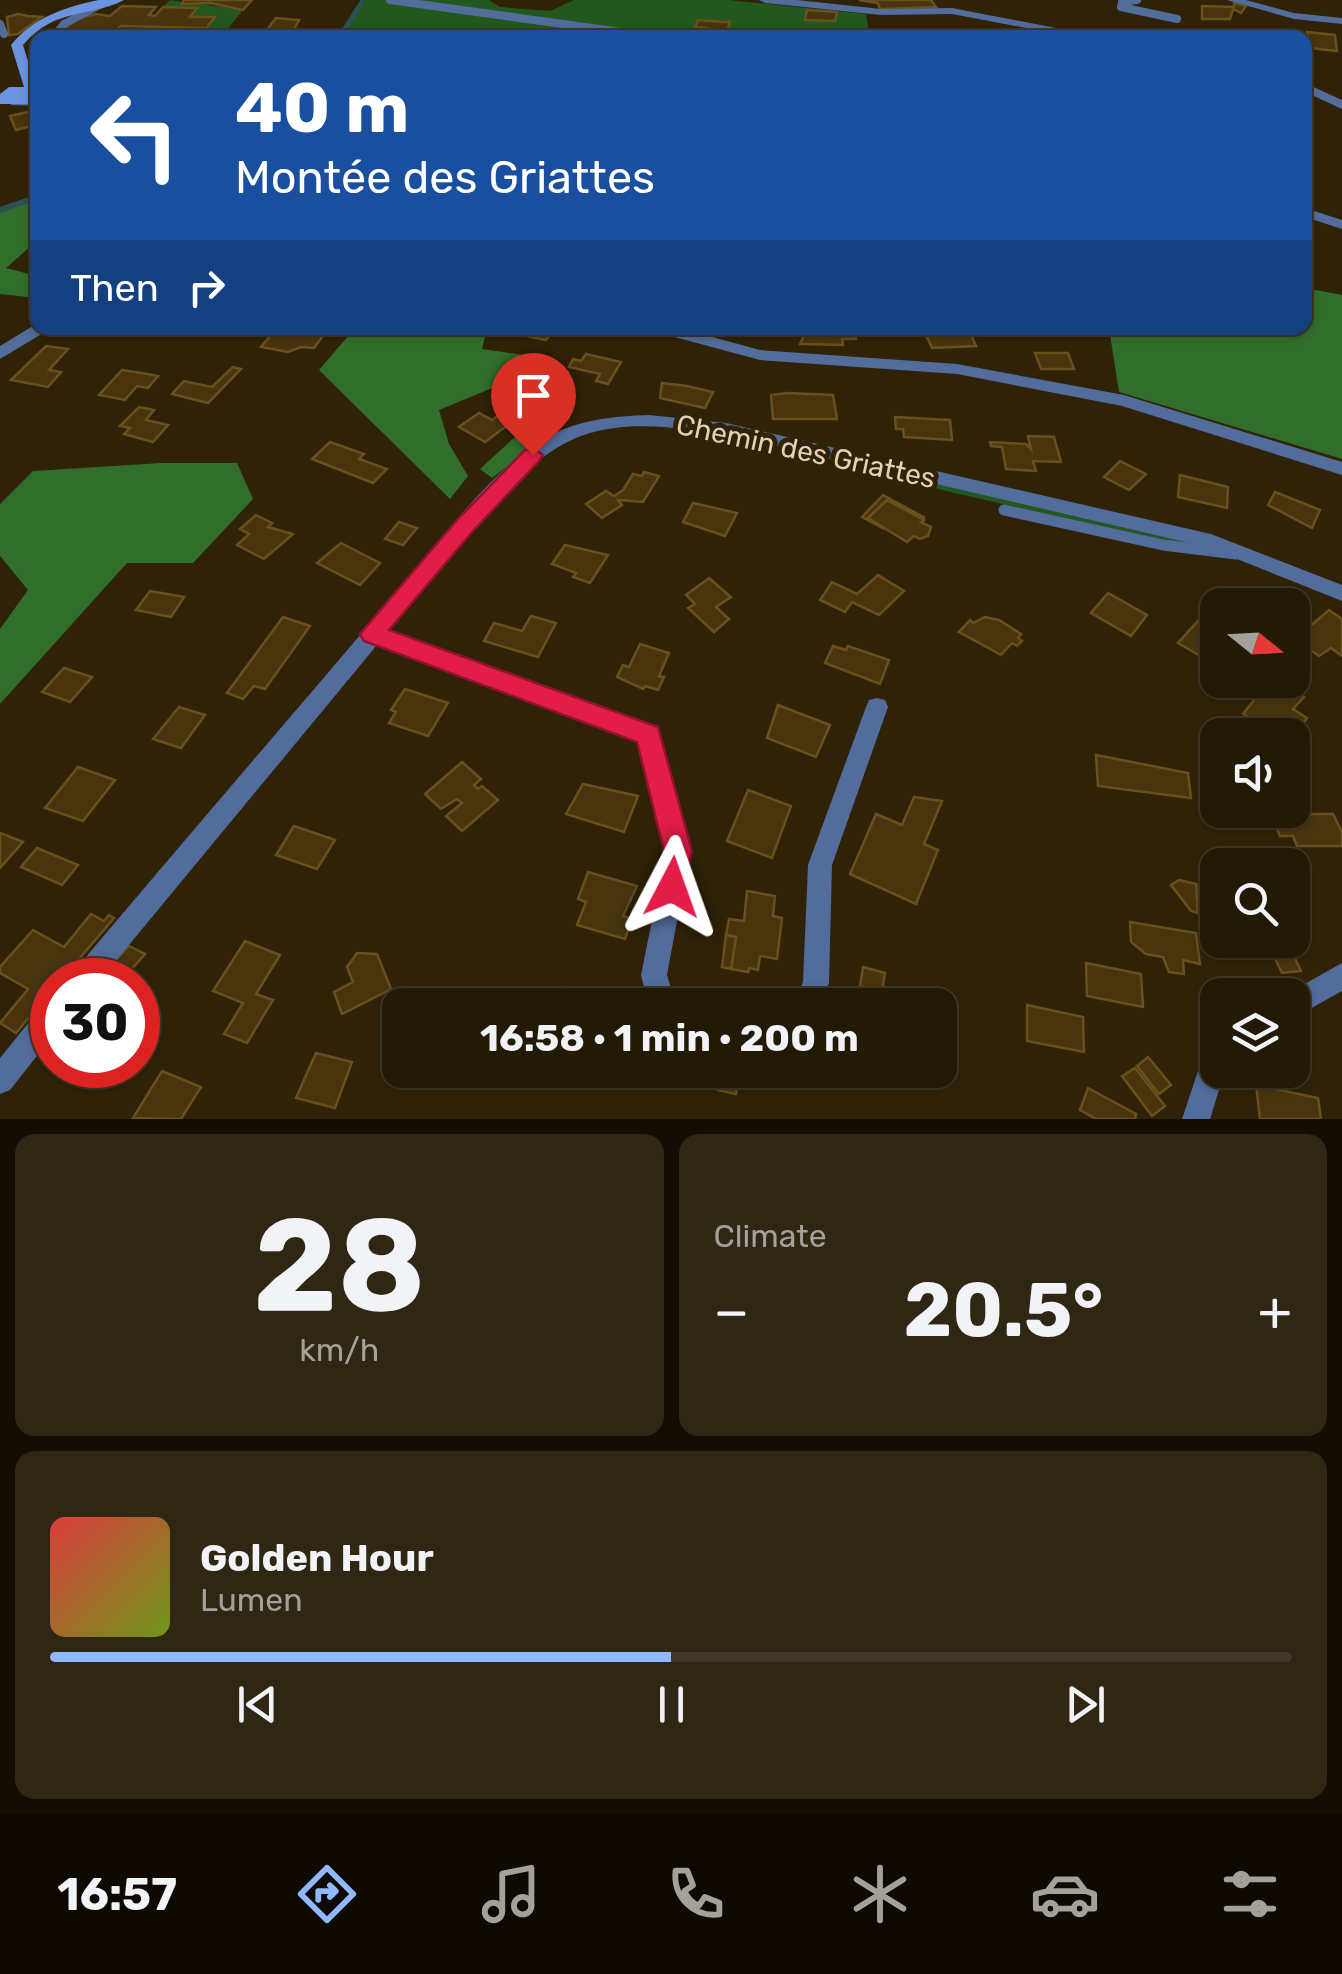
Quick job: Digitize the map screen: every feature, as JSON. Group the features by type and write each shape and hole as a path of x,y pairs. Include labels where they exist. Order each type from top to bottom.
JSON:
{"main road":[{"path":"34,30 50,19 118,0"},
{"path":"15,96 16,46 30,32"}],"street":[{"path":"765,0 876,13 974,13 1061,30"},
{"path":"1233,0 1294,16 1342,21"},
{"path":"1312,90 1342,105"},
{"path":"1312,215 1342,227"},
{"path":"1312,225 1342,227"},
{"path":"0,354 30,334"},
{"path":"687,335 760,355 957,369 1124,401 1342,469"},
{"name":"Chemin des Griattes","path":"100,958 465,525 533,455 566,435 601,424 678,421 726,428 1210,541 1342,593"},
{"path":"372,634 649,735 678,851 654,975 657,988"},
{"path":"814,988 820,865 877,708"},
{"path":"1310,995 1342,976"},
{"path":"0,1080 30,1043"},
{"path":"1196,1119 1206,1088"}],"lane":[{"path":"390,0 606,30"},
{"path":"1137,0 1122,2 1121,7 1177,18"},
{"path":"58,30 68,18 99,9 103,3"},
{"path":"0,24 4,34"},
{"path":"1004,510 1163,545 1250,556"}],"green space":[{"path":"170,0 243,10 227,30 180,30 206,28 214,18 190,17 163,7"},
{"path":"365,0 489,0 500,7 550,11 574,0 728,0 866,14 869,30 347,30"},
{"path":"30,198 30,247 6,268 30,274 30,297 0,294 0,209"},
{"path":"1312,289 1342,295 1342,459 1119,392 1110,335 1312,335"},
{"path":"349,335 485,335 482,349 546,358 551,382 570,418 492,478 480,469 539,415 517,378 439,410 449,444 468,476 450,499 319,370"},
{"path":"237,463 253,499 193,563 127,563 0,704 0,629 28,590 0,556 0,504 33,471"},
{"path":"866,467 1208,546 1168,542 946,491"}],"building":[{"path":"184,0 252,0 243,10 210,3 182,4"},
{"path":"859,0 931,0 936,7 880,9 878,3"},
{"path":"1234,3 1246,6 1241,13 1233,9 1230,19 1202,19 1202,6 1234,7"},
{"path":"122,6 156,7 149,15 155,16 163,7 197,8 190,17 215,17 206,28 121,26 117,30 64,30 75,19 96,14 110,16"},
{"path":"807,10 837,12 835,21 805,20"},
{"path":"7,17 42,17 18,34 9,35"},
{"path":"276,18 299,20 294,30 267,30"},
{"path":"698,20 730,22 727,30 695,27"},
{"path":"1312,33 1335,35 1337,51 1312,48"},
{"path":"30,111 30,126 16,130 10,116"},
{"path":"271,335 324,335 314,348 288,352 261,347"},
{"path":"522,335 549,335 546,340"},
{"path":"804,335 855,335 856,339 842,339 843,345 800,344"},
{"path":"926,335 971,335 976,346 932,348"},
{"path":"46,346 68,349 49,370 61,372 48,387 11,380"},
{"path":"1035,353 1068,353 1074,369 1041,369"},
{"path":"586,354 621,362 608,384 596,381 600,374 569,367 573,359 581,361"},
{"path":"233,367 241,369 208,403 172,394 184,381 212,387"},
{"path":"122,370 158,376 148,388 137,386 125,400 99,395"},
{"path":"662,383 713,392 705,408 660,398"},
{"path":"771,395 833,395 837,419 773,419"},
{"path":"139,407 154,410 146,420 168,425 153,442 124,434 130,428 120,426"},
{"path":"505,411 517,418 485,442 459,427 479,413 492,420"},
{"path":"895,417 950,420 952,440 904,437 903,429 896,429"},
{"path":"1028,436 1054,437 1061,462 1033,461 1036,471 1006,469 1002,447 991,446 990,442 1026,444 1031,449"},
{"path":"330,442 364,454 359,459 387,469 373,483 312,459"},
{"path":"1120,461 1146,474 1129,490 1104,477"},
{"path":"644,472 659,476 643,502 618,500 622,505 602,518 586,504 606,491 614,496 633,474 642,476"},
{"path":"1180,475 1228,487 1227,508 1178,497"},
{"path":"1275,492 1320,510 1312,528 1268,505"},
{"path":"883,495 925,518 887,500 868,518 884,529 862,517"},
{"path":"887,500 924,520 921,522 931,527 928,536 914,536 907,542 868,518"},
{"path":"693,503 737,513 725,536 683,522"},
{"path":"256,515 272,523 268,527 293,534 264,559 237,545 249,534 240,529"},
{"path":"399,522 417,528 403,545 385,539"},
{"path":"341,543 380,563 360,585 317,563"},
{"path":"565,545 608,555 590,583 552,564"},
{"path":"878,575 904,591 879,615 852,602 845,612 820,600 832,582 857,594"},
{"path":"709,578 731,597 716,607 729,619 714,632 688,608 695,604 686,595"},
{"path":"150,591 184,597 171,617 136,610"},
{"path":"1108,593 1147,615 1131,636 1091,613"},
{"path":"1329,610 1342,619 1342,656 1331,648 1319,656 1310,650 1310,626"},
{"path":"531,616 556,623 538,657 484,641 494,623 522,631"},
{"path":"283,617 310,626 265,689 254,686 243,699 227,693"},
{"path":"985,617 999,620 1021,634 1018,638 1022,641 1017,646 1012,643 1001,655 959,632 970,620 973,623"},
{"path":"1200,619 1200,656 1178,643"},
{"path":"640,644 669,653 659,676 664,677 658,690 645,686 643,689 617,677 623,665 629,667"},
{"path":"833,646 846,650 848,646 889,660 880,684 825,663"},
{"path":"64,668 92,677 70,702 42,692"},
{"path":"405,689 448,703 428,736 389,723 396,712 391,710"},
{"path":"1256,698 1303,698 1293,709 1307,718 1249,718 1243,714"},
{"path":"778,705 830,725 816,757 767,738"},
{"path":"179,707 205,715 181,748 153,739"},
{"path":"1096,755 1188,773 1191,798 1098,786"},
{"path":"462,762 481,779 474,785 478,789 482,786 498,800 462,831 446,816 462,803 457,799 441,809 425,794"},
{"path":"78,767 115,780 83,821 45,808"},
{"path":"583,784 638,796 624,832 566,814"},
{"path":"748,790 791,806 772,858 727,841"},
{"path":"914,797 942,801 924,844 938,850 916,904 850,874 876,814 902,825"},
{"path":"1310,814 1333,814 1342,832 1342,846 1297,846 1293,836 1280,836 1277,828 1310,828"},
{"path":"294,826 335,840 317,869 276,855"},
{"path":"0,833 23,842 0,868"},
{"path":"37,848 78,865 62,885 21,867"},
{"path":"588,872 637,886 623,916 632,919 625,939 577,925 586,902 578,899"},
{"path":"1179,880 1196,884 1198,913 1191,911 1171,885"},
{"path":"1196,884 1200,885 1198,913"},
{"path":"747,891 775,896 773,916 782,918 777,959 760,956 758,970 749,968 748,972 731,969 736,937 726,935 729,919 744,921"},
{"path":"91,914 104,921 109,915 114,918 80,958 30,958 30,1016 16,1033 0,1023 28,989 0,973 0,967 33,930 64,947"},
{"path":"1130,922 1196,933 1200,964 1183,960 1184,974 1169,972 1163,957 1146,954 1131,942"},
{"path":"726,935 736,937 731,969 722,967"},
{"path":"245,941 280,955 256,994 273,1000 247,1043 224,1034 243,1003 213,991"},
{"path":"129,946 145,954 142,958 118,958"},
{"path":"357,953 377,954 391,988 382,988 382,994 342,1014 334,992 353,982 347,967"},
{"path":"1275,958 1295,958 1301,971 1282,973"},
{"path":"1086,963 1141,974 1143,1007 1087,996"},
{"path":"863,967 885,973 883,988 860,986"},
{"path":"1027,1005 1083,1017 1084,1052 1027,1041"},
{"path":"316,1053 352,1062 335,1108 296,1098"},
{"path":"1148,1057 1171,1085 1159,1094 1137,1066"},
{"path":"1135,1068 1165,1106 1152,1116 1122,1076"},
{"path":"162,1071 201,1087 181,1119 133,1118 152,1088 160,1088"},
{"path":"718,1088 737,1088 736,1094"},
{"path":"1088,1088 1136,1114 1135,1119 1096,1119 1080,1110"},
{"path":"1256,1088 1318,1098 1321,1119 1260,1119"}],"waterway":[{"path":"344,30 362,2"},
{"path":"0,210 30,200"}],"route":[{"path":"533,455 465,525 372,634 649,735 678,851 672,887"}]}
